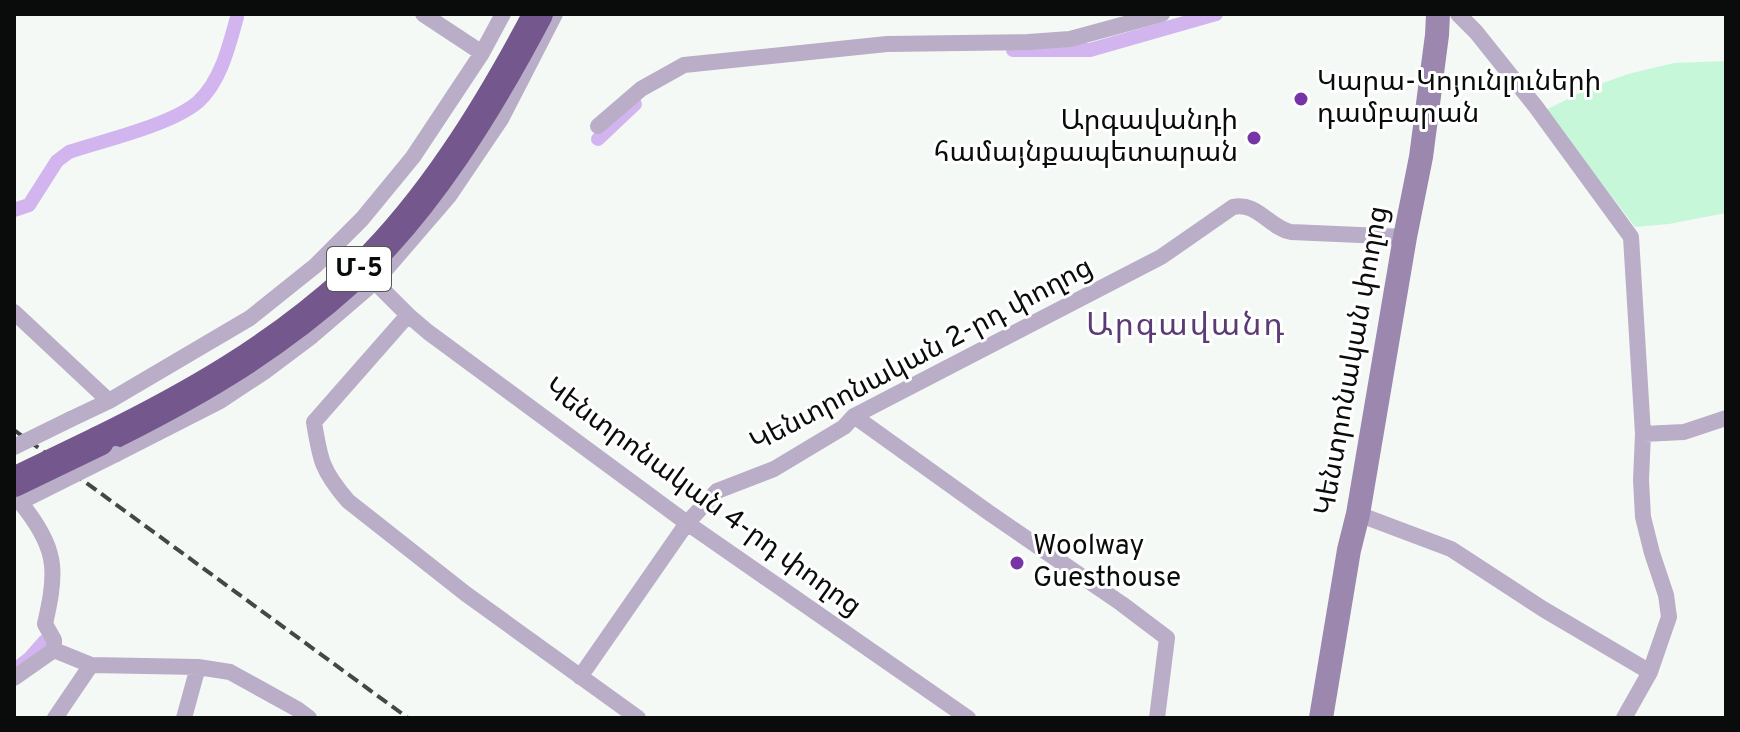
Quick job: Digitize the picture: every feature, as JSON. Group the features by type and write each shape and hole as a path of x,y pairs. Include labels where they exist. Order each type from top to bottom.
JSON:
{"highway":[{"name":"Մ-5","path":"19,497 93,435 236,345 287,308 340,263 422,169 468,103 519,14"},
{"name":"Մ-5","path":"14,464 166,408 247,360 299,323 350,279 393,234 493,114 510,68 538,14"}],"main road":[{"name":"Կենտրոնական փողոց","path":"1321,718 1421,157 1438,14"}],"street":[{"path":"423,14 482,53"},
{"path":"93,435 109,401 250,318 315,266 362,219 413,157 482,53 503,14"},
{"path":"14,447 93,435 220,401 312,336 375,282 449,196 493,114 555,14"},
{"path":"598,126 641,89 684,65 887,44 1070,39 1162,14"},
{"path":"1458,14 1536,107 1631,237 1643,434 1643,517 1666,595 1669,617 1650,672 1624,718"},
{"name":"Կենտրոնական 2-րդ փողոց","path":"580,677 687,523 717,491 774,469 844,427 854,416 1161,257 1233,207 1249,206 1277,227 1291,232 1405,237"},
{"name":"Կենտրոնական 4-րդ փողոց","path":"375,282 428,332 687,523 968,718"},
{"path":"14,312 109,401"},
{"path":"408,315 314,422 320,459 332,483 348,501 466,594 638,718"},
{"path":"854,416 1167,638 1157,718"},
{"path":"1643,434 1684,432 1726,418"},
{"path":"19,497 38,525 52,565 45,624 54,640 54,650"},
{"path":"1358,514 1451,549 1543,609 1650,672"},
{"path":"54,650 91,665 198,667 230,672 309,718"},
{"path":"14,678 54,650"},
{"path":"55,718 91,665"},
{"path":"184,718 198,667"}],"green space":[{"path":"1726,61 1726,213 1635,227 1546,110 1589,88 1628,74 1674,63"}],"waterway":[{"path":"1013,50 1090,50 1216,14"},
{"path":"14,210 29,205 57,161 69,152 155,125 198,102 218,74 237,17"},
{"path":"598,139 635,104"},
{"path":"20,666 45,641"}],"railway":[{"path":"14,430 408,718"}],"place":[{"name":"Կարա-Կոյունլուների դամբարան","path":"1301,99"},
{"name":"Արգավանդի համայնքապետարան","path":"1254,138"},
{"name":"Woolway Guesthouse","path":"1017,563"}],"district":[{"name":"Արգավանդ","path":"1186,327"}]}
